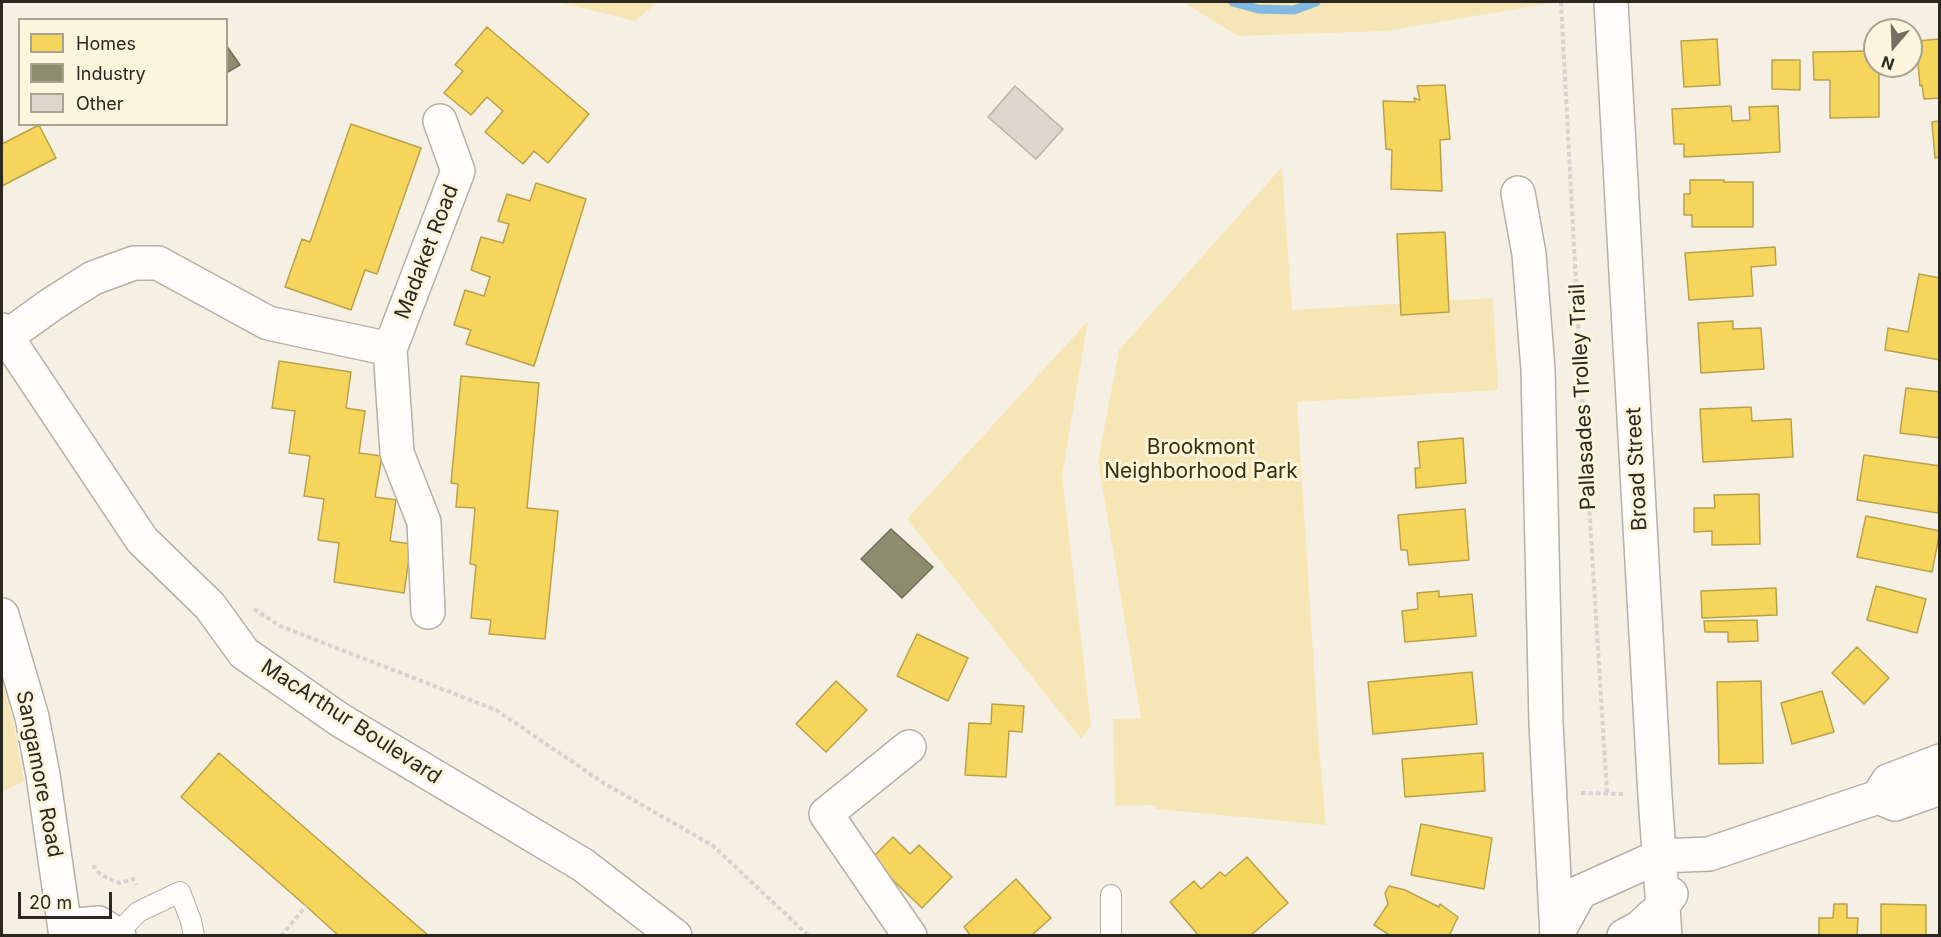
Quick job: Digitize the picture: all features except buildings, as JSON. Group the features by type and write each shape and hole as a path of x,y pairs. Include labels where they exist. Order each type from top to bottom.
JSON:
{"street":[{"name":"Broad Street","path":"1611,2 1664,921"},
{"name":"Madaket Road","path":"428,612 424,522 397,453 390,349 458,171 440,121"},
{"path":"1518,193 1529,254 1538,370 1546,723 1557,935"},
{"path":"3,336 93,278 135,263 158,263 268,323 390,349"},
{"name":"MacArthur Boulevard","path":"3,336 142,540 210,606 244,653 340,720 583,865 675,936"},
{"name":"Sangamore Road","path":"2,615 34,729 66,931"},
{"path":"909,747 826,814 910,936"},
{"path":"1557,935 1580,892 1612,876 1660,856 1709,854 1878,797 1888,781 1940,761"},
{"path":"1878,797 1895,804 1940,788"},
{"path":"1624,936 1639,928 1664,921 1682,878 1709,854"},
{"path":"66,931 99,923 118,935"}],"lane":[{"path":"118,935 138,912 180,892 194,936"},
{"path":"1111,895 1111,936"}],"path":[{"name":"Pallasades Trolley Trail","path":"1561,2 1606,793"},
{"path":"252,607 280,626 496,710 602,782 712,844 809,936"},
{"path":"1550,793 1655,796"},
{"path":"92,867 109,879 120,883 133,879 146,908"},
{"path":"281,936 306,906"}],"green space":[{"path":"557,2 658,2 635,21"},
{"path":"1183,2 1557,2 1386,31 1238,36"},
{"name":"Brookmont Neighborhood Park","path":"1282,167 1292,310 1493,298 1498,390 1297,402 1326,825 1156,809 1155,805 1115,806 1113,719 1141,718 1098,461 1119,350"},
{"name":"Brookmont Neighborhood Park","path":"1088,321 1062,475 1091,726 1081,739 907,519"},
{"path":"2,678 12,716 24,781 2,792"}],"waterway":[{"path":"1233,2 1258,9 1294,10 1316,2"}]}
